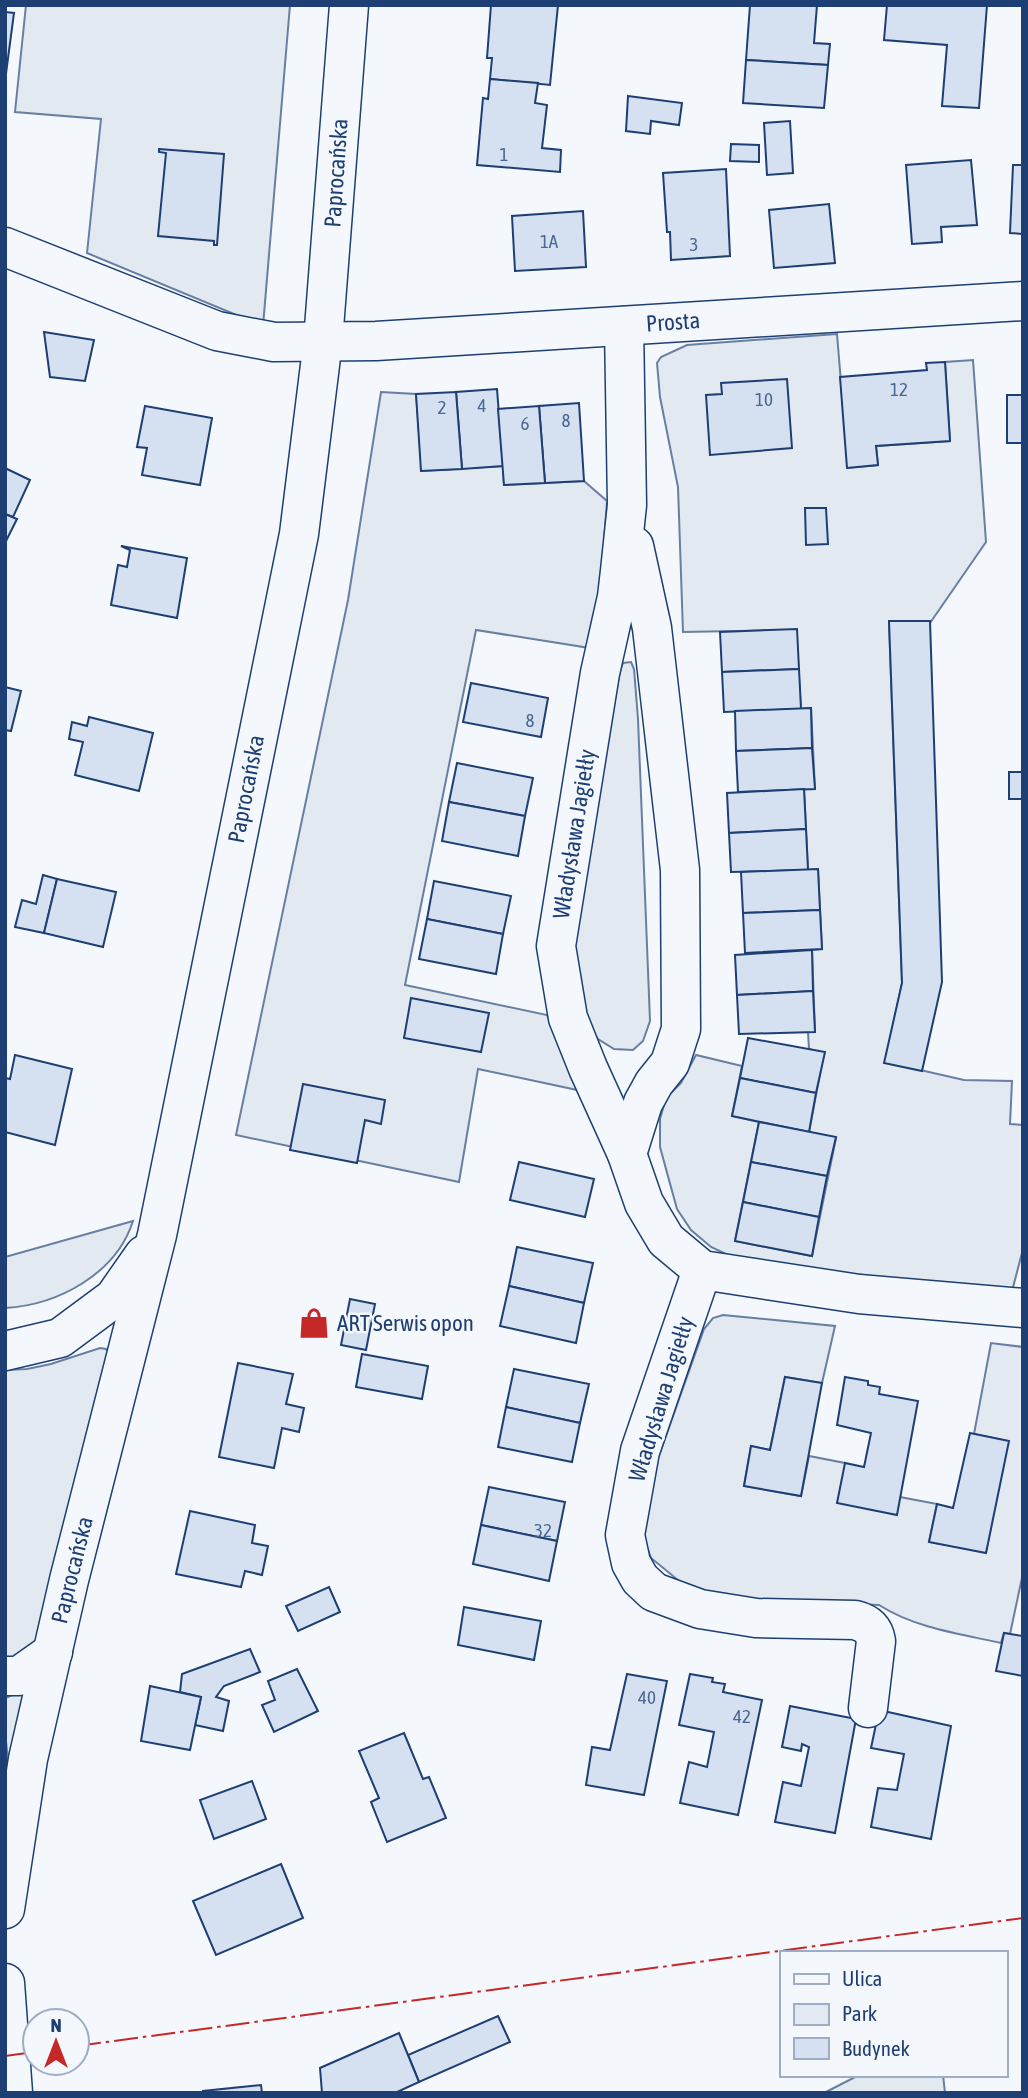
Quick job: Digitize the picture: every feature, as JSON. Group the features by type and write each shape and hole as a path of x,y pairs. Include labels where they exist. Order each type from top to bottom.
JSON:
{"street":[{"name":"Paprocańska","path":"5,1909 28,1759 69,1580 157,1236 299,534 323,341 349,5"},
{"path":"5,247 218,331 275,342 323,341"},
{"name":"Prosta","path":"323,341 376,341 1023,301"},
{"name":"Władysława Jagiełły","path":"624,326 627,505 617,597 600,673 556,946 568,1018 627,1154 644,1203 666,1240 702,1270 640,1451 625,1535 631,1563 640,1579 654,1592 701,1609 756,1618 855,1620 865,1623 873,1631 876,1641 868,1708"},
{"name":"Władysława Jagiełły","path":"627,505 637,570 652,628 680,870 681,1029 670,1063 643,1103 627,1154"},
{"name":"Paprocańska","path":"5,1351 60,1338 114,1298 157,1236"},
{"path":"702,1270 859,1294 1023,1308"},
{"path":"5,1326 60,1338"},
{"path":"5,1676 19,1676 53,1651"},
{"path":"5,1983 13,2093"}],"green space":[{"path":"26,5 290,5 263,326 87,253 101,119 15,112"},
{"path":"837,334 848,468 878,465 876,446 950,441 945,362 973,360 986,542 930,623 889,622 902,983 885,1062 964,1080 1012,1081 1010,1124 1023,1125 1023,1249 1011,1295 901,1284 728,1255 711,1247 691,1230 677,1209 660,1147 660,1119 666,1098 681,1083 696,1055 742,1066 732,1116 759,1122 735,1241 812,1256 836,1138 809,1132 824,1053 809,1049 808,1032 815,1031 812,950 822,949 818,869 808,870 804,789 815,789 811,708 801,709 796,630 683,632 678,487 660,397 657,363 661,357 687,345"},
{"path":"381,392 416,394 422,471 503,466 504,485 584,481 607,501 596,649 476,630 405,985 547,1015 582,1091 478,1069 459,1182 236,1135 348,600"},
{"path":"631,662 634,669 638,719 650,1021 643,1041 633,1050 614,1049 598,1039 583,1018 571,949 620,671 623,663"},
{"path":"133,1221 125,1240 113,1257 82,1283 45,1301 5,1308 5,1257"},
{"path":"723,1315 835,1326 822,1383 785,1377 770,1450 751,1446 744,1486 801,1496 809,1456 845,1463 900,1497 937,1504 929,1542 986,1552 1008,1441 974,1434 991,1343 1023,1347 1023,1573 1010,1634 1004,1633 1001,1643 923,1625 879,1605 715,1598 684,1585 651,1558 642,1533 645,1495 704,1329 713,1318"},
{"path":"100,1348 108,1352 44,1635 5,1663 5,1370 51,1364"},
{"path":"20,1692 34,1695 12,1797 5,1732 5,1698"},
{"path":"855,2077 943,2077 945,2093 824,2093"}],"building":[{"path":"491,5 558,5 550,85 490,79 492,58 487,58"},
{"path":"750,5 817,5 814,43 830,44 828,65 746,60"},
{"path":"887,5 987,5 979,108 942,106 947,45 884,40"},
{"path":"5,12 14,13 5,81"},
{"path":"746,60 828,65 824,108 743,103"},
{"path":"490,79 538,83 535,103 547,105 542,148 561,150 560,172 477,165 483,98 488,99"},
{"path":"628,96 682,103 679,125 651,121 650,134 626,131"},
{"path":"790,121 793,173 767,175 764,123"},
{"path":"731,144 759,145 759,162 730,161"},
{"path":"159,149 224,154 217,245 214,245 214,241 158,236 166,153 159,152"},
{"path":"971,160 977,225 941,227 942,242 912,244 906,165"},
{"path":"1013,165 1023,165 1023,234 1010,233"},
{"path":"726,169 730,256 671,260 663,173"},
{"path":"829,204 835,263 774,268 769,210"},
{"path":"583,211 586,267 515,271 512,216"},
{"path":"44,332 94,340 85,381 50,377"},
{"path":"945,362 950,441 876,446 878,465 847,468 840,377 927,370 926,363"},
{"path":"787,379 792,448 710,455 706,395 722,394 721,383"},
{"path":"497,389 503,466 462,469 456,392"},
{"path":"456,392 462,469 421,471 416,394"},
{"path":"1007,395 1023,395 1023,443 1007,443"},
{"path":"579,403 584,481 545,483 539,406"},
{"path":"145,406 212,418 200,485 142,475 147,448 137,447"},
{"path":"539,406 545,483 504,485 498,409"},
{"path":"5,468 30,480 13,517 5,514"},
{"path":"805,508 826,508 828,544 806,545"},
{"path":"5,514 17,519 5,543"},
{"path":"121,546 187,558 177,618 111,605 118,565 127,567 130,550"},
{"path":"889,621 930,621 942,982 922,1071 884,1063 902,983"},
{"path":"797,629 799,669 722,672 720,632"},
{"path":"799,669 801,709 724,712 722,672"},
{"path":"471,683 548,698 541,737 463,722"},
{"path":"5,687 21,691 11,731 5,730"},
{"path":"811,708 812,748 736,751 735,711"},
{"path":"89,717 153,733 139,791 75,775 83,742 69,739 72,722 87,726"},
{"path":"812,748 815,789 738,792 736,751"},
{"path":"457,763 533,778 525,816 449,802"},
{"path":"1009,772 1023,772 1023,799 1009,799"},
{"path":"804,789 806,829 729,833 727,793"},
{"path":"449,802 525,816 518,856 442,841"},
{"path":"806,829 808,870 731,872 729,833"},
{"path":"818,869 820,910 743,913 741,872"},
{"path":"43,875 57,879 44,933 15,927 22,900 36,904"},
{"path":"57,879 116,892 103,947 44,933"},
{"path":"434,881 511,896 503,934 427,919"},
{"path":"820,910 822,949 745,953 743,913"},
{"path":"427,919 503,934 496,974 419,959"},
{"path":"812,950 813,991 737,995 735,955"},
{"path":"813,991 815,1032 739,1034 737,995"},
{"path":"411,998 489,1013 481,1052 404,1038"},
{"path":"748,1038 825,1052 816,1093 740,1078"},
{"path":"15,1055 72,1069 55,1145 5,1132 5,1078 10,1079"},
{"path":"740,1078 816,1093 809,1132 732,1116"},
{"path":"303,1084 385,1100 381,1124 365,1120 357,1163 290,1150"},
{"path":"759,1122 836,1137 827,1176 751,1162"},
{"path":"519,1162 594,1179 585,1217 510,1200"},
{"path":"751,1162 827,1176 819,1217 743,1202"},
{"path":"743,1202 819,1217 812,1256 735,1241"},
{"path":"517,1247 593,1263 584,1303 509,1286"},
{"path":"509,1286 584,1303 576,1343 500,1326"},
{"path":"350,1299 375,1304 366,1350 341,1345"},
{"path":"362,1354 428,1366 422,1399 356,1387"},
{"path":"238,1363 293,1374 286,1404 304,1408 299,1432 282,1428 274,1468 219,1457"},
{"path":"514,1369 589,1384 580,1423 506,1407"},
{"path":"785,1377 822,1383 801,1496 744,1486 751,1446 770,1450"},
{"path":"845,1377 868,1381 868,1385 880,1387 879,1394 918,1401 897,1515 837,1503 845,1463 864,1467 871,1433 837,1425"},
{"path":"506,1407 580,1423 572,1462 498,1447"},
{"path":"970,1433 1009,1441 986,1553 929,1542 937,1504 953,1508"},
{"path":"489,1487 565,1502 557,1541 481,1525"},
{"path":"190,1511 255,1525 252,1543 268,1546 262,1575 245,1571 241,1587 176,1574"},
{"path":"481,1525 557,1541 549,1581 473,1564"},
{"path":"329,1587 340,1612 298,1631 286,1606"},
{"path":"464,1607 541,1621 534,1660 458,1645"},
{"path":"1004,1633 1023,1636 1023,1676 996,1671"},
{"path":"250,1649 260,1672 224,1686 216,1697 229,1701 223,1731 195,1725 201,1697 180,1692 182,1674"},
{"path":"297,1669 318,1711 274,1732 262,1705 275,1700 268,1681"},
{"path":"627,1674 667,1681 644,1795 586,1785 592,1747 610,1750"},
{"path":"690,1674 713,1678 712,1682 725,1684 723,1692 762,1700 738,1815 680,1803 689,1762 707,1767 714,1732 679,1725"},
{"path":"150,1686 201,1697 190,1750 141,1741"},
{"path":"790,1706 856,1719 835,1833 775,1822 783,1782 801,1786 809,1747 802,1744 801,1751 782,1747"},
{"path":"879,1710 951,1726 931,1839 871,1827 878,1788 897,1790 904,1754 871,1748"},
{"path":"404,1733 423,1779 429,1777 446,1818 387,1842 371,1802 379,1798 359,1751"},
{"path":"252,1781 266,1819 214,1839 200,1800"},
{"path":"281,1864 303,1918 216,1955 193,1901"},
{"path":"498,2016 510,2042 419,2082 408,2055"},
{"path":"399,2033 419,2082 395,2093 322,2093 320,2068"},
{"path":"261,2085 262,2093 203,2093 203,2091"}],"power":[{"path":"91,2044 1023,1918"},
{"path":"5,2056 21,2054"}],"place":[{"name":"ART Serwis opon","path":"314,1323"}]}
